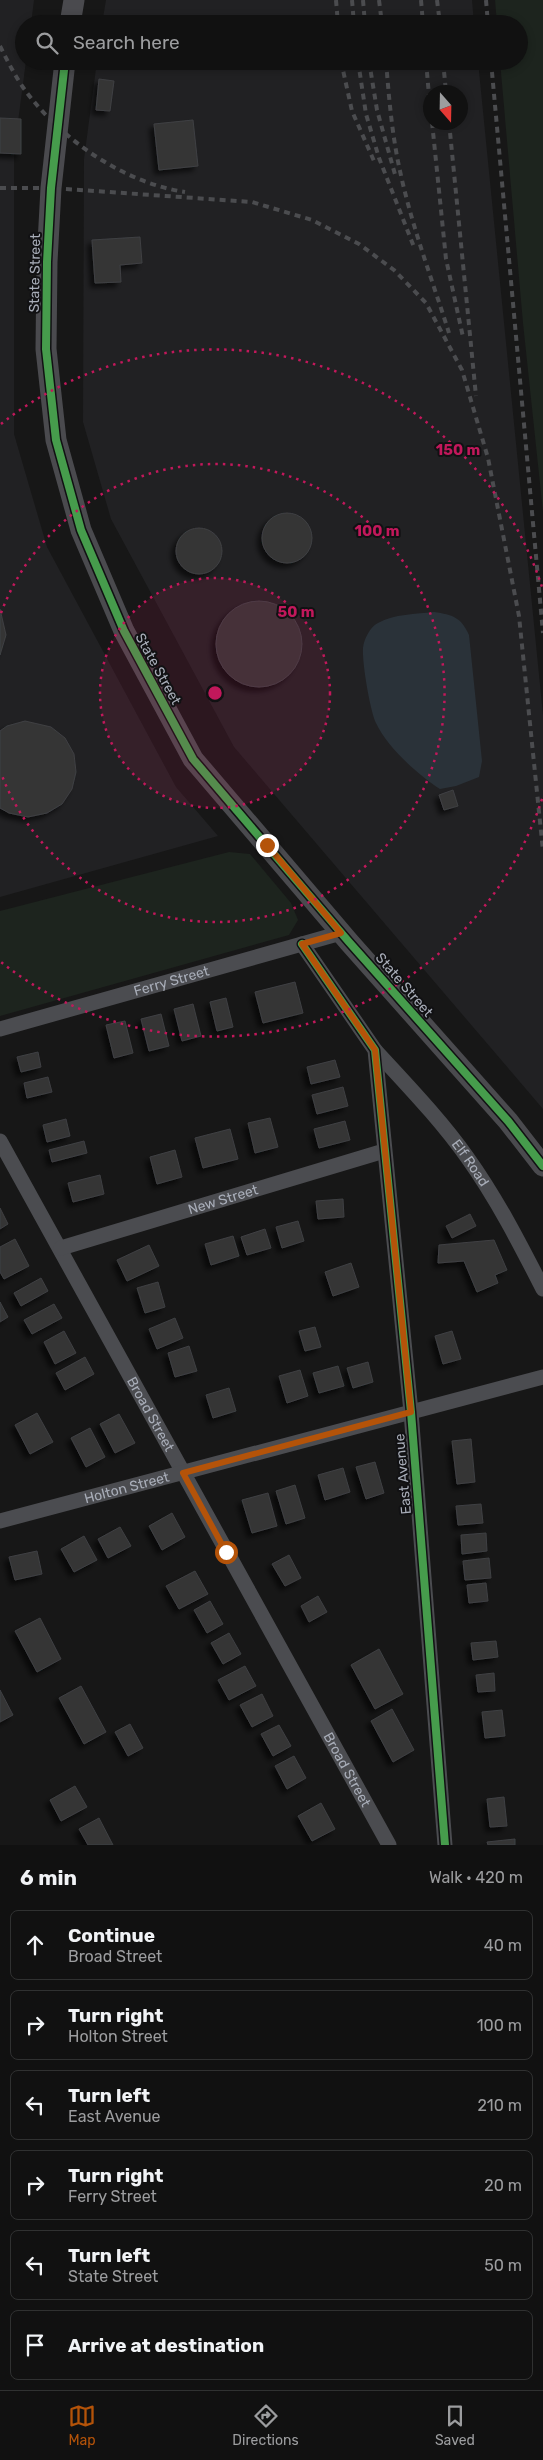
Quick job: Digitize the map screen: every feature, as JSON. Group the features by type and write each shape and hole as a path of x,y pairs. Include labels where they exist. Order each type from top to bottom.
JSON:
{"street":[{"path":"72,15 74,0"},
{"name":"State Street","path":"64,70 51,188 47,262 46,350 56,440 81,530 124,632 193,759 341,933 508,1121 543,1166"},
{"name":"Ferry Street","path":"0,1029 341,933"},
{"name":"East Avenue","path":"302,944 375,1050 411,1412 445,1845"},
{"name":"Elf Road","path":"375,1050 415,1092 467,1157 502,1210 543,1289"},
{"name":"Broad Street","path":"0,1141 61,1248 389,1845"},
{"name":"New Street","path":"61,1248 384,1152"},
{"name":"Holton Street","path":"0,1521 543,1377"}],"shaded area":[{"path":"0,0 34,0 32,15 15,15 15,70 25,70 14,152 14,434 47,547 176,787 218,836 0,897"},
{"path":"106,0 472,0 473,15 104,15"},
{"path":"495,0 543,0 543,512 523,323 501,70 528,70 528,15 496,15"},
{"path":"96,70 479,70 543,715 543,1109 234,747 111,519 83,422 84,159"},
{"path":"434,612 456,618 463,624 469,635 482,761 479,777 456,786 440,789 404,760 381,732 371,708 363,655 366,637 372,627 378,623 398,616"},
{"path":"229,852 250,854 291,903 298,920 289,935 0,1016 0,911"}],"building":[{"path":"99,79 114,81 110,111 96,110"},
{"path":"0,118 21,119 21,154 0,153"},
{"path":"193,120 198,166 159,170 154,124"},
{"path":"140,237 142,263 120,265 121,282 95,283 92,240"},
{"path":"282,513 292,513 305,520 312,533 312,543 305,556 292,563 282,563 273,559 266,552 262,543 262,533 266,524 273,517"},
{"path":"194,528 204,528 216,534 221,542 221,560 216,568 208,573 194,574 186,571 179,564 176,556 176,546 179,538 186,531"},
{"path":"251,601 267,601 276,604 290,613 299,627 302,644 299,661 290,675 276,684 267,687 251,687 235,680 223,668 216,652 216,636 223,620 235,608"},
{"path":"0,609 6,635 0,655"},
{"path":"25,721 51,727 65,738 74,754 76,772 72,789 62,804 47,813 28,817 9,813 0,808 0,731 7,726"},
{"path":"453,790 458,806 444,810 439,795"},
{"path":"295,982 303,1013 263,1023 255,992"},
{"path":"226,998 233,1027 217,1031 210,1002"},
{"path":"193,1004 201,1036 182,1041 174,1009"},
{"path":"161,1014 169,1046 149,1051 141,1019"},
{"path":"125,1021 133,1053 114,1058 106,1025"},
{"path":"38,1052 41,1067 21,1072 17,1057"},
{"path":"335,1060 340,1077 311,1084 307,1067"},
{"path":"48,1077 52,1092 27,1098 24,1083"},
{"path":"343,1087 348,1106 317,1114 312,1095"},
{"path":"270,1118 278,1147 255,1153 248,1123"},
{"path":"66,1119 70,1136 47,1142 43,1125"},
{"path":"345,1121 350,1140 319,1148 314,1129"},
{"path":"230,1129 238,1159 203,1168 195,1138"},
{"path":"84,1141 87,1153 52,1162 49,1150"},
{"path":"175,1150 182,1177 157,1184 150,1157"},
{"path":"100,1175 104,1194 73,1202 68,1183"},
{"path":"343,1199 344,1217 318,1219 316,1201"},
{"path":"0,1208 8,1224 0,1229"},
{"path":"470,1214 476,1226 452,1238 446,1226"},
{"path":"298,1221 304,1241 282,1248 276,1227"},
{"path":"265,1229 271,1248 247,1255 241,1237"},
{"path":"233,1236 239,1256 211,1265 205,1244"},
{"path":"15,1239 29,1266 4,1279 0,1272 0,1247"},
{"path":"494,1240 507,1270 495,1275 498,1283 477,1292 464,1261 438,1263 439,1245"},
{"path":"149,1245 159,1266 127,1281 117,1260"},
{"path":"351,1263 359,1287 333,1296 325,1272"},
{"path":"41,1278 48,1291 21,1306 14,1293"},
{"path":"158,1282 165,1307 145,1313 137,1288"},
{"path":"0,1302 8,1317 0,1322"},
{"path":"54,1304 62,1318 32,1334 24,1320"},
{"path":"175,1318 183,1338 157,1349 149,1329"},
{"path":"315,1327 321,1347 305,1351 299,1331"},
{"path":"64,1331 76,1353 55,1364 44,1342"},
{"path":"452,1331 461,1359 443,1364 435,1336"},
{"path":"189,1346 197,1371 175,1377 168,1353"},
{"path":"85,1357 94,1374 65,1390 56,1373"},
{"path":"368,1362 373,1382 353,1388 347,1368"},
{"path":"338,1366 344,1386 319,1393 313,1373"},
{"path":"300,1370 308,1396 287,1403 279,1376"},
{"path":"229,1388 236,1411 213,1418 206,1395"},
{"path":"37,1413 53,1442 30,1454 15,1425"},
{"path":"119,1414 135,1443 115,1453 100,1424"},
{"path":"90,1428 105,1457 86,1467 71,1438"},
{"path":"471,1439 475,1482 457,1484 452,1441"},
{"path":"375,1462 384,1493 366,1499 356,1467"},
{"path":"343,1468 350,1492 325,1500 318,1475"},
{"path":"295,1485 305,1518 286,1524 276,1491"},
{"path":"268,1493 277,1526 252,1533 242,1500"},
{"path":"481,1504 483,1523 458,1525 456,1506"},
{"path":"172,1513 185,1537 162,1550 149,1526"},
{"path":"120,1527 131,1546 108,1558 98,1539"},
{"path":"486,1533 487,1551 462,1554 461,1535"},
{"path":"84,1536 97,1560 74,1572 61,1549"},
{"path":"37,1551 42,1574 15,1580 9,1557"},
{"path":"289,1555 301,1578 285,1586 272,1564"},
{"path":"489,1558 491,1578 465,1580 463,1561"},
{"path":"195,1571 208,1594 179,1609 166,1586"},
{"path":"486,1583 488,1601 469,1603 467,1585"},
{"path":"318,1596 327,1612 309,1622 301,1606"},
{"path":"210,1601 223,1624 207,1633 194,1610"},
{"path":"40,1618 61,1659 37,1672 15,1631"},
{"path":"229,1633 241,1654 223,1664 211,1643"},
{"path":"496,1641 498,1657 473,1660 471,1643"},
{"path":"379,1649 403,1694 375,1709 351,1665"},
{"path":"245,1666 256,1686 229,1700 218,1680"},
{"path":"494,1673 495,1691 478,1692 476,1675"},
{"path":"81,1686 106,1732 84,1744 59,1698"},
{"path":"0,1690 13,1715 0,1722"},
{"path":"262,1694 273,1716 252,1727 240,1705"},
{"path":"392,1709 414,1750 393,1762 371,1721"},
{"path":"502,1710 505,1736 485,1738 482,1712"},
{"path":"130,1724 143,1748 128,1756 115,1732"},
{"path":"279,1725 291,1746 273,1756 261,1734"},
{"path":"294,1756 306,1778 287,1789 275,1766"},
{"path":"75,1786 87,1807 61,1821 50,1800"},
{"path":"504,1797 507,1826 490,1827 487,1799"},
{"path":"321,1803 335,1829 312,1841 298,1816"},
{"path":"99,1818 113,1845 88,1845 79,1829"},
{"path":"515,1839 515,1845 488,1845 487,1842"}],"railway":[{"path":"336,0 337,15"},
{"path":"352,0 353,15"},
{"path":"363,0 364,15"},
{"path":"379,0 381,15"},
{"path":"421,0 422,15"},
{"path":"437,0 439,15"},
{"path":"486,0 487,15"},
{"path":"0,46 10,66 31,98 62,131 80,146 100,159 141,180 185,192"},
{"path":"343,70 352,111 374,161"},
{"path":"359,70 366,114 379,158 414,247"},
{"path":"370,70 377,110 396,178"},
{"path":"387,70 393,130 400,171 416,233 449,333"},
{"path":"427,70 428,85"},
{"path":"444,70 445,85"},
{"path":"492,70 543,633"},
{"path":"433,130 446,259 463,337"},
{"path":"450,130 476,396"},
{"path":"0,188 51,188 252,202 312,220 359,244 394,270 426,303 462,370 488,458 519,616 543,851"}],"cycle path":[{"path":"64,70 51,188 47,262 46,349 56,440 81,530 124,631 193,759 349,942 508,1121 543,1166"},
{"path":"302,944 375,1050 411,1412 445,1845"}],"route":[{"path":"226,1552 183,1473 411,1412 375,1050 302,944 341,933 267,845"}]}
